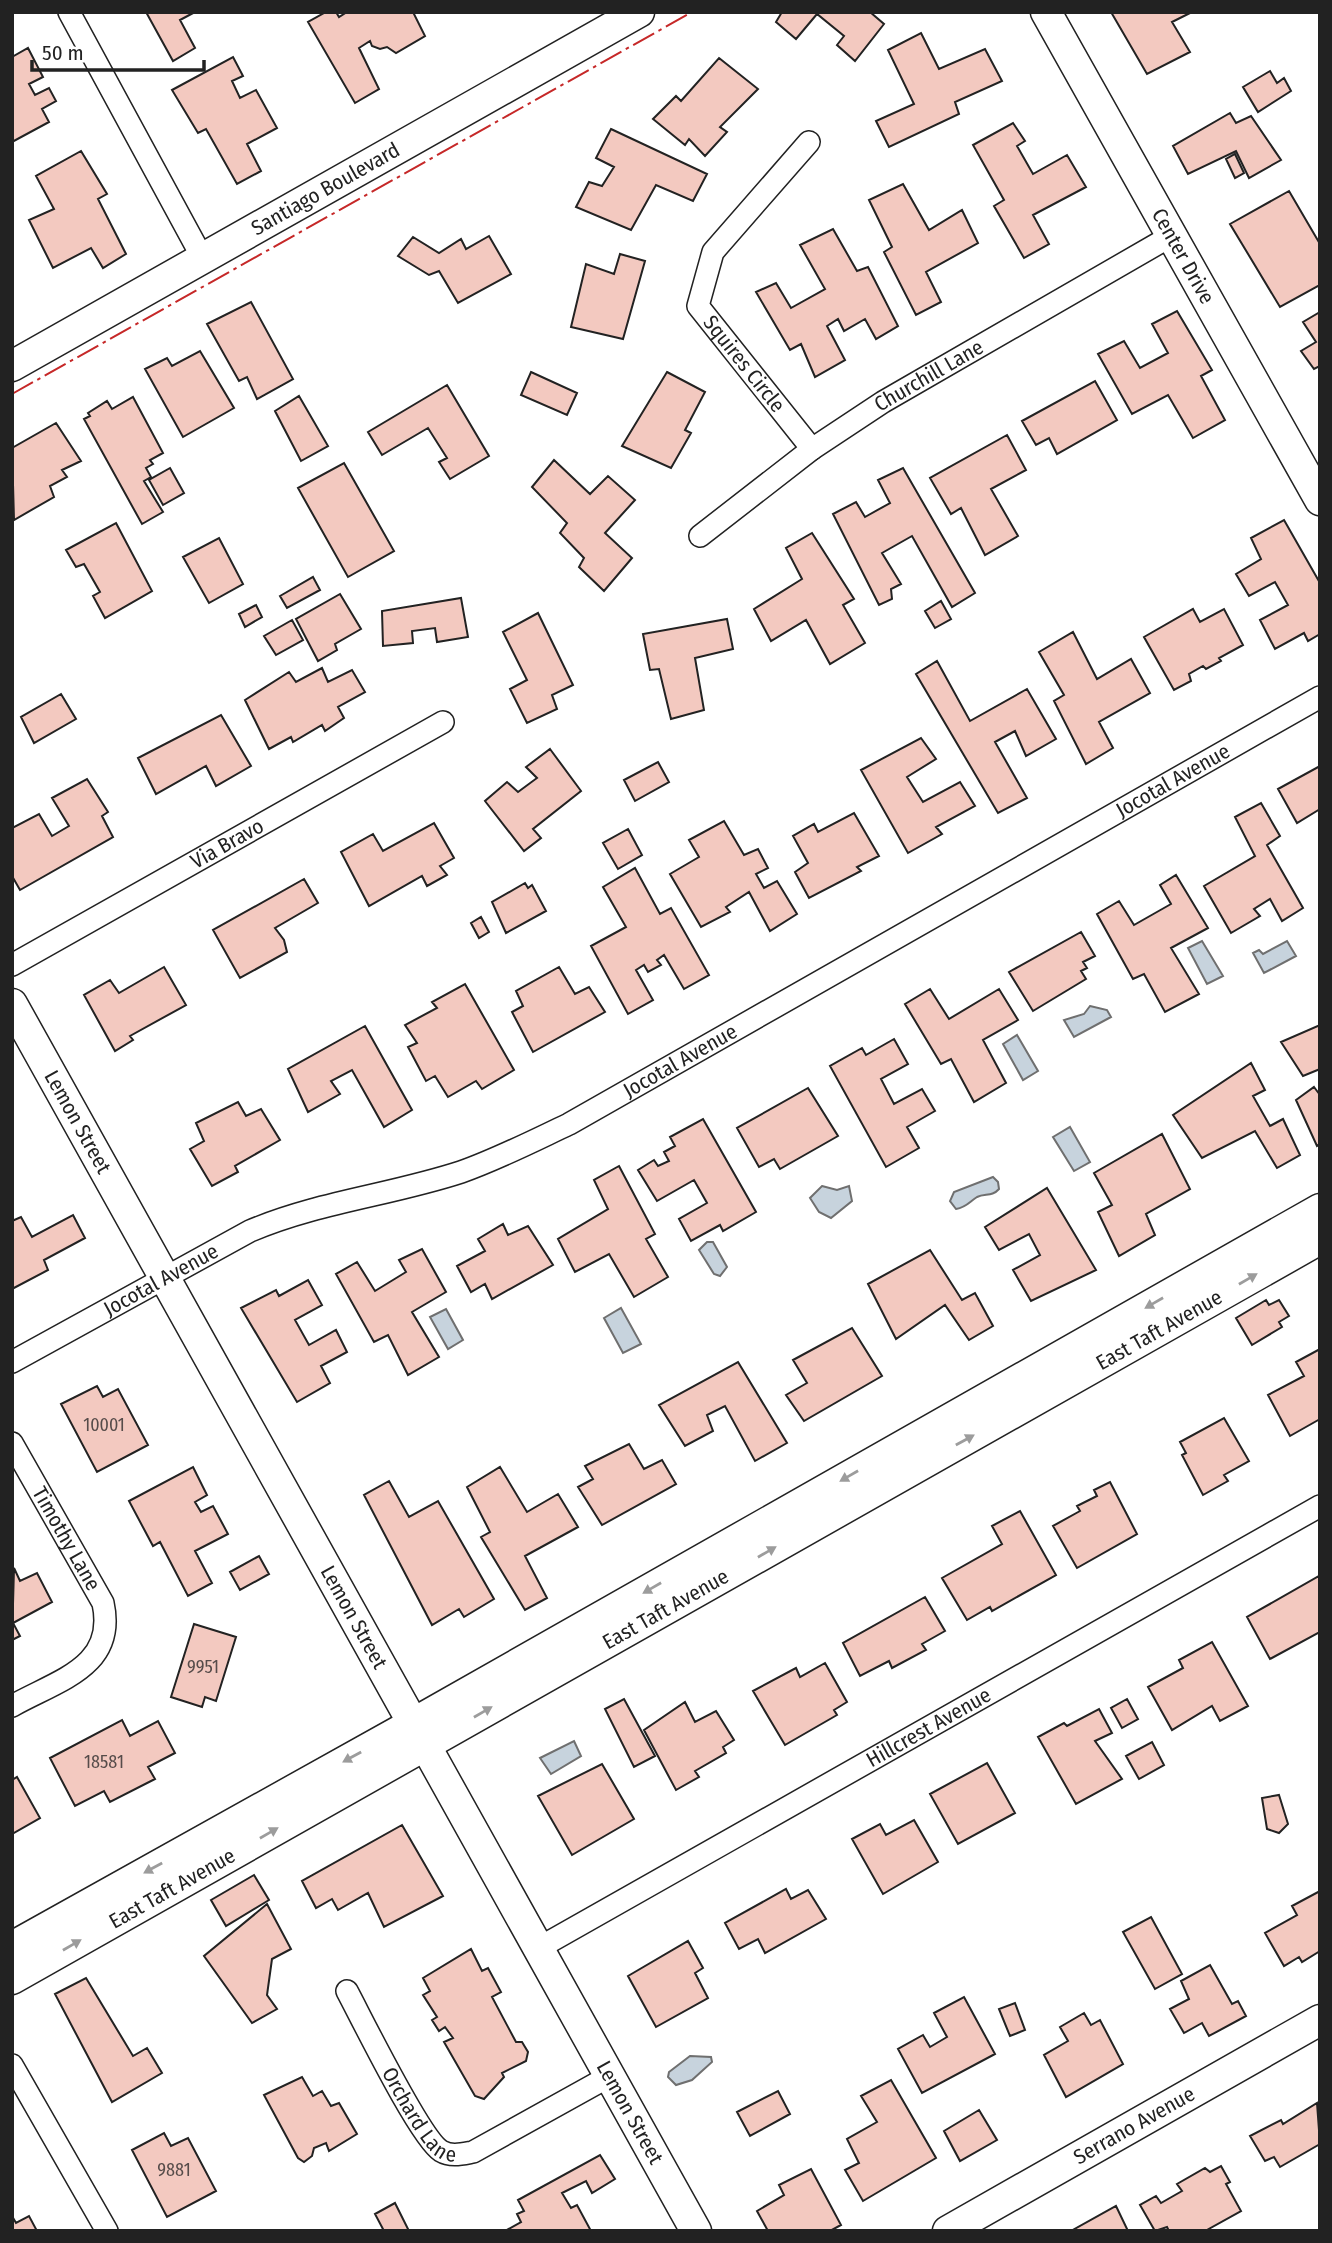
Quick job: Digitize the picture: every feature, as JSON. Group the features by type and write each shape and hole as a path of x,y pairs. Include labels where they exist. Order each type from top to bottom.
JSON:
{"street":[{"path":"69,12 203,259"},
{"name":"Santiago Boulevard","path":"12,366 639,12"},
{"name":"Center Drive","path":"1046,12 1320,500"},
{"name":"Squires Circle","path":"809,142 713,252 698,306 812,449"},
{"name":"Churchill Lane","path":"700,536 812,449 883,402 1171,236"},
{"name":"Jocotal Avenue","path":"12,1362 250,1231 286,1216 461,1171 569,1124 1320,697"},
{"name":"Via Bravo","path":"12,965 443,722"},
{"name":"Lemon Street","path":"12,1004 696,2231"},
{"name":"East Taft Avenue","path":"12,1979 418,1735 1101,1348 1320,1209"},
{"name":"East Taft Avenue","path":"1101,1348 1320,1239"},
{"name":"Timothy Lane","path":"12,1443 103,1603 106,1621 105,1639 99,1651 83,1666 12,1706"},
{"name":"Hillcrest Avenue","path":"537,1949 1320,1506"},
{"name":"East Taft Avenue","path":"12,1947 418,1735"},
{"name":"Orchard Lane","path":"346,1991 418,2121 439,2150 454,2155 473,2152 608,2077"},
{"name":"Serrano Avenue","path":"948,2231 1320,2020"},
{"path":"12,2065 107,2231"}],"shaded area":[{"path":"1202,941 1223,976 1207,984 1188,948"},
{"path":"1287,941 1296,956 1264,973 1253,953 1259,950 1263,954"},
{"path":"1090,1006 1107,1010 1111,1017 1074,1037 1064,1020 1084,1014"},
{"path":"1017,1035 1038,1071 1023,1080 1003,1044"},
{"path":"1070,1127 1090,1162 1074,1171 1053,1137"},
{"path":"993,1177 998,1182 999,1189 994,1193 977,1197 956,1209 950,1201 954,1192"},
{"path":"822,1186 837,1190 849,1186 852,1201 831,1218 819,1212 810,1198"},
{"path":"707,1242 713,1242 727,1267 720,1276 714,1274 699,1250"},
{"path":"621,1308 641,1344 623,1353 604,1318"},
{"path":"446,1309 463,1340 448,1349 430,1317"},
{"path":"574,1741 581,1756 551,1774 540,1758"},
{"path":"690,2056 711,2057 712,2062 692,2080 676,2085 668,2077 669,2072"}],"building":[{"path":"146,12 195,12 180,20 195,48 173,61"},
{"path":"326,12 336,12 339,17 347,12 413,12 425,36 396,53 387,47 380,49 372,46 370,41 359,48 379,89 355,103 308,22"},
{"path":"782,12 870,12 884,24 855,61 837,45 844,36 817,14 796,39 776,22"},
{"path":"1111,12 1192,12 1172,22 1190,52 1147,74"},
{"path":"921,33 939,69 985,49 1002,81 955,102 959,114 889,147 876,121 914,104 888,50"},
{"path":"28,48 43,77 29,84 35,95 49,88 56,101 42,109 49,122 12,142 12,57"},
{"path":"233,57 243,76 232,81 240,98 256,90 277,128 247,144 261,171 237,184 206,129 198,133 172,90"},
{"path":"719,58 758,89 720,127 727,132 705,156 689,139 685,145 653,119 676,96 681,101"},
{"path":"1270,71 1277,83 1284,78 1291,91 1258,112 1243,87"},
{"path":"1230,113 1236,123 1251,116 1281,160 1249,178 1236,151 1188,174 1173,146"},
{"path":"1013,123 1025,141 1017,146 1033,174 1067,155 1086,187 1033,215 1049,244 1024,258 994,206 1004,200 973,145"},
{"path":"611,129 707,174 693,201 656,185 631,230 576,207 589,182 602,186 614,167 596,158"},
{"path":"81,151 107,194 98,199 126,254 103,268 91,248 53,268 29,220 54,209 36,176"},
{"path":"1235,154 1244,173 1235,178 1226,159"},
{"path":"903,184 929,230 962,210 978,243 926,272 941,302 916,315 884,252 892,247 869,200"},
{"path":"1289,191 1320,244 1320,285 1280,307 1230,224"},
{"path":"833,229 857,271 868,267 898,326 876,339 865,319 844,331 838,319 827,326 845,360 815,377 801,344 790,350 756,292 776,283 791,308 825,289 800,245"},
{"path":"489,236 511,274 458,303 439,271 429,275 398,256 413,237 439,253 461,239 466,249"},
{"path":"620,254 645,261 623,339 571,327 586,264 614,274"},
{"path":"251,302 293,379 257,399 247,377 239,381 207,324"},
{"path":"1177,311 1212,370 1201,376 1225,420 1193,438 1168,395 1132,414 1098,354 1124,341 1140,368 1168,353 1152,324"},
{"path":"1320,312 1320,366 1314,369 1301,351 1316,342 1303,322"},
{"path":"200,351 234,408 183,437 145,369 167,358 172,366"},
{"path":"531,372 577,393 567,415 521,395"},
{"path":"667,372 705,392 685,430 691,433 671,468 622,446"},
{"path":"1095,381 1117,420 1057,454 1049,438 1036,445 1022,421"},
{"path":"447,385 489,456 450,479 439,462 447,458 428,428 382,455 368,432"},
{"path":"299,396 328,446 301,461 275,411"},
{"path":"133,397 163,453 150,460 153,464 146,468 151,477 144,481 163,512 142,524 84,419 90,416 88,413 107,401 112,409"},
{"path":"56,423 81,461 62,470 67,477 50,486 54,497 14,520 12,448"},
{"path":"1007,435 1026,470 991,489 1018,536 985,555 961,508 951,514 930,478"},
{"path":"554,460 590,494 608,476 635,500 605,533 632,558 604,591 579,567 584,558 560,533 567,523 532,487"},
{"path":"344,463 394,551 348,577 298,488"},
{"path":"170,468 184,493 163,505 149,480"},
{"path":"903,468 975,593 952,607 912,536 882,553 901,584 891,589 892,599 879,605 833,514 856,502 865,517 890,503 878,480"},
{"path":"1284,520 1320,583 1320,634 1308,641 1304,633 1275,649 1260,620 1288,605 1275,582 1249,596 1236,574 1261,559 1251,538"},
{"path":"116,523 152,591 105,618 93,596 100,592 84,564 76,567 66,550"},
{"path":"812,533 854,599 843,605 865,643 830,664 806,620 771,641 754,609 802,579 786,548"},
{"path":"219,538 243,584 209,603 183,557"},
{"path":"313,577 320,590 287,608 280,596"},
{"path":"340,594 361,629 335,644 337,650 318,661 296,619"},
{"path":"461,598 468,637 437,642 435,628 412,631 413,643 383,646 382,611"},
{"path":"941,601 951,619 935,628 925,611"},
{"path":"256,605 262,617 245,627 239,614"},
{"path":"1193,609 1200,622 1224,609 1243,645 1219,658 1221,661 1206,669 1203,666 1189,674 1191,681 1174,690 1144,637"},
{"path":"538,613 573,685 552,695 557,709 527,723 510,689 527,680 503,632"},
{"path":"727,619 733,649 695,658 704,710 671,719 659,669 650,670 643,634"},
{"path":"292,620 303,640 276,655 264,636"},
{"path":"1073,632 1097,679 1131,659 1150,693 1099,722 1113,748 1086,764 1054,701 1064,695 1039,652"},
{"path":"937,661 970,721 1027,689 1056,739 1026,756 1015,731 995,742 1027,798 998,813 916,674"},
{"path":"322,668 328,682 352,670 365,692 338,707 344,718 325,731 322,725 293,742 291,737 269,749 245,700 289,672 296,682"},
{"path":"61,694 76,719 34,743 21,717"},
{"path":"221,715 251,766 216,786 206,766 156,794 138,758"},
{"path":"921,738 936,759 907,777 923,802 960,782 975,806 936,827 942,834 908,853 861,770"},
{"path":"550,749 581,791 533,829 541,838 524,851 485,801 507,782 518,792 537,778 526,767"},
{"path":"658,762 669,782 635,801 624,780"},
{"path":"1320,766 1320,809 1297,823 1278,789"},
{"path":"87,779 108,812 102,816 113,837 20,890 12,876 12,828 39,814 52,836 69,826 52,798"},
{"path":"1261,803 1280,836 1267,845 1303,908 1282,921 1270,899 1254,909 1260,916 1231,933 1204,886 1255,856 1235,817"},
{"path":"854,813 879,856 857,867 861,871 809,898 795,872 808,863 793,836 814,824 818,832"},
{"path":"724,821 744,855 758,849 768,868 756,874 764,888 777,881 797,914 770,931 749,892 726,907 730,912 701,927 670,874 699,857 689,840"},
{"path":"434,823 454,858 440,866 447,875 427,886 422,876 369,906 341,852 373,834 383,851"},
{"path":"628,829 642,855 618,869 603,843"},
{"path":"635,868 660,914 671,908 709,975 684,989 664,955 657,960 661,965 648,972 644,965 636,970 653,1000 628,1014 591,946 626,927 603,887"},
{"path":"1176,875 1208,928 1171,948 1199,994 1165,1012 1144,974 1133,979 1097,914 1119,901 1134,925 1171,904 1160,885"},
{"path":"304,879 318,903 275,928 284,940 287,952 240,978 213,930"},
{"path":"525,883 528,888 532,885 546,911 506,933 492,902"},
{"path":"481,917 489,932 479,938 471,923"},
{"path":"1081,932 1095,956 1083,962 1087,968 1081,971 1086,979 1033,1011 1009,972"},
{"path":"164,967 186,1005 130,1036 133,1040 115,1051 84,995 110,980 119,993"},
{"path":"559,967 575,994 589,987 605,1012 533,1052 512,1012 523,1006 516,991"},
{"path":"465,984 514,1070 482,1089 476,1081 448,1097 435,1076 426,1081 408,1047 417,1043 405,1025 437,1008 432,1002"},
{"path":"930,989 949,1019 999,989 1018,1020 983,1040 1006,1083 974,1102 951,1059 941,1064 905,1004"},
{"path":"1320,1025 1320,1069 1303,1076 1281,1042"},
{"path":"365,1026 412,1110 384,1127 352,1070 331,1081 340,1094 308,1112 288,1069"},
{"path":"894,1039 908,1064 881,1079 894,1104 922,1089 935,1111 907,1127 919,1148 886,1167 830,1066 862,1048 866,1055"},
{"path":"1251,1063 1265,1090 1253,1096 1270,1126 1283,1119 1300,1155 1277,1168 1255,1131 1202,1158 1173,1115"},
{"path":"1314,1087 1320,1095 1320,1144 1317,1146 1296,1100"},
{"path":"808,1088 838,1136 780,1169 774,1159 759,1167 737,1128"},
{"path":"238,1102 246,1116 261,1109 280,1140 235,1166 238,1172 212,1186 190,1149 204,1141 196,1123"},
{"path":"703,1119 756,1212 723,1231 720,1225 691,1241 679,1219 707,1203 694,1180 657,1201 638,1170 654,1160 658,1166 669,1161 664,1152 675,1146 670,1137"},
{"path":"1162,1134 1190,1189 1146,1214 1155,1235 1119,1256 1098,1212 1112,1205 1094,1173"},
{"path":"619,1166 655,1234 646,1239 668,1277 634,1297 609,1254 575,1272 558,1239 608,1209 594,1180"},
{"path":"1047,1188 1096,1270 1031,1301 1013,1270 1040,1255 1029,1234 999,1250 985,1227"},
{"path":"73,1215 85,1238 44,1260 48,1270 12,1289 12,1221 21,1217 32,1237"},
{"path":"503,1224 508,1235 528,1226 553,1265 492,1299 485,1284 471,1292 457,1266 485,1251 478,1239"},
{"path":"422,1249 446,1292 412,1312 439,1357 408,1375 388,1335 374,1342 336,1274 357,1262 375,1291 406,1272 399,1260"},
{"path":"930,1250 962,1300 975,1293 993,1326 969,1340 945,1305 896,1339 868,1284"},
{"path":"308,1280 322,1305 295,1320 309,1345 336,1330 347,1352 321,1366 330,1383 297,1402 241,1308 276,1290 279,1296"},
{"path":"1266,1300 1269,1305 1279,1300 1289,1316 1279,1322 1282,1327 1252,1345 1236,1318"},
{"path":"852,1328 882,1376 804,1421 786,1395 807,1383 793,1360"},
{"path":"1320,1349 1320,1419 1290,1436 1268,1395 1304,1376 1296,1362"},
{"path":"738,1362 787,1443 755,1461 725,1406 707,1415 713,1431 685,1446 659,1405"},
{"path":"97,1386 103,1397 118,1389 148,1445 97,1472 61,1404"},
{"path":"1224,1418 1249,1461 1224,1475 1228,1481 1203,1495 1182,1455 1186,1453 1180,1442"},
{"path":"629,1444 644,1469 662,1460 676,1484 602,1525 578,1487 593,1479 585,1466"},
{"path":"193,1467 207,1495 195,1502 201,1512 213,1506 228,1534 195,1551 212,1583 188,1596 160,1542 153,1546 129,1501"},
{"path":"500,1467 527,1512 558,1494 578,1527 525,1556 547,1598 525,1610 481,1537 490,1532 467,1487"},
{"path":"389,1481 409,1517 438,1501 494,1599 464,1617 459,1609 432,1625 364,1495"},
{"path":"1110,1482 1137,1534 1077,1568 1053,1526 1080,1511 1077,1506 1097,1496 1094,1490"},
{"path":"1020,1511 1056,1575 992,1611 990,1607 967,1620 942,1578 1002,1544 992,1526"},
{"path":"259,1556 269,1574 240,1590 230,1572"},
{"path":"14,1568 20,1581 37,1573 52,1602 13,1623 20,1636 12,1640"},
{"path":"1319,1576 1320,1632 1270,1659 1247,1617"},
{"path":"925,1597 945,1631 922,1644 926,1650 892,1668 889,1661 860,1676 843,1643"},
{"path":"194,1624 236,1637 216,1701 205,1697 202,1707 171,1697"},
{"path":"1212,1642 1248,1706 1220,1721 1212,1706 1172,1730 1148,1687 1183,1668 1179,1660"},
{"path":"825,1663 847,1702 834,1710 837,1715 785,1745 753,1691 796,1668 800,1677"},
{"path":"624,1699 655,1756 634,1767 605,1709"},
{"path":"1127,1699 1138,1719 1122,1728 1111,1708"},
{"path":"685,1702 695,1722 716,1711 734,1740 723,1747 726,1753 695,1771 699,1777 676,1790 644,1730"},
{"path":"1099,1709 1112,1733 1095,1741 1122,1779 1076,1804 1038,1737 1064,1723 1067,1726"},
{"path":"122,1720 130,1736 158,1721 175,1753 148,1767 155,1779 110,1802 104,1791 75,1806 50,1758"},
{"path":"1152,1742 1164,1765 1139,1779 1126,1756"},
{"path":"987,1763 1015,1813 958,1844 930,1794"},
{"path":"602,1764 634,1819 572,1855 538,1796"},
{"path":"17,1777 40,1818 12,1834 12,1780"},
{"path":"1279,1795 1288,1824 1279,1833 1267,1829 1262,1798"},
{"path":"914,1820 938,1862 883,1894 852,1839 880,1824 886,1835"},
{"path":"402,1825 443,1896 384,1927 368,1893 338,1910 332,1899 316,1908 302,1881"},
{"path":"254,1875 269,1900 226,1926 211,1900"},
{"path":"786,1889 791,1899 808,1890 826,1919 765,1953 758,1939 739,1949 725,1923"},
{"path":"1320,1891 1320,1951 1302,1962 1299,1957 1284,1966 1265,1933 1297,1915 1292,1906"},
{"path":"267,1904 291,1949 272,1959 267,1995 277,2009 252,2023 204,1956"},
{"path":"1151,1917 1182,1974 1155,1989 1123,1932"},
{"path":"688,1941 703,1968 695,1973 708,1998 656,2027 628,1976"},
{"path":"471,1949 482,1971 488,1968 501,1992 492,1997 516,2042 522,2042 528,2052 526,2061 502,2073 504,2077 484,2099 475,2096 444,2042 453,2038 445,2027 439,2031 432,2020 437,2017 423,1995 430,1991 423,1978"},
{"path":"1210,1965 1232,2004 1238,2001 1246,2016 1209,2036 1202,2023 1184,2033 1170,2009 1189,1999 1181,1981"},
{"path":"86,1978 133,2056 147,2048 162,2073 112,2102 55,1994"},
{"path":"964,1997 995,2054 922,2093 898,2049 923,2035 930,2047 947,2037 934,2013"},
{"path":"1015,2003 1025,2030 1010,2036 999,2009"},
{"path":"1084,2013 1091,2025 1100,2020 1123,2064 1066,2097 1044,2055 1068,2041 1060,2027"},
{"path":"302,2077 313,2096 322,2091 331,2106 339,2103 357,2134 329,2151 326,2143 314,2148 312,2156 304,2162 298,2158 264,2095"},
{"path":"891,2080 936,2158 863,2201 845,2170 859,2163 847,2139 877,2122 861,2096"},
{"path":"778,2091 790,2114 750,2136 737,2112"},
{"path":"1317,2103 1320,2144 1280,2167 1274,2157 1265,2161 1250,2136 1281,2120 1283,2124"},
{"path":"979,2110 997,2140 960,2161 944,2131"},
{"path":"164,2133 171,2146 188,2138 216,2191 167,2217 132,2150"},
{"path":"600,2155 615,2179 592,2193 586,2181 562,2193 571,2208 577,2205 591,2231 505,2231 521,2222 517,2214 524,2211 518,2200"},
{"path":"1221,2166 1230,2182 1226,2184 1241,2211 1205,2231 1169,2231 1167,2227 1155,2231 1140,2205 1156,2196 1161,2203 1182,2191 1177,2184 1205,2168 1210,2172"},
{"path":"811,2169 841,2225 830,2231 768,2231 757,2211 784,2195 779,2185"},
{"path":"395,2203 409,2231 384,2231 375,2214"},
{"path":"1116,2206 1128,2231 1071,2231"},
{"path":"12,2216 16,2223 29,2216 37,2231 12,2231"}],"power":[{"path":"12,394 692,12"}]}
